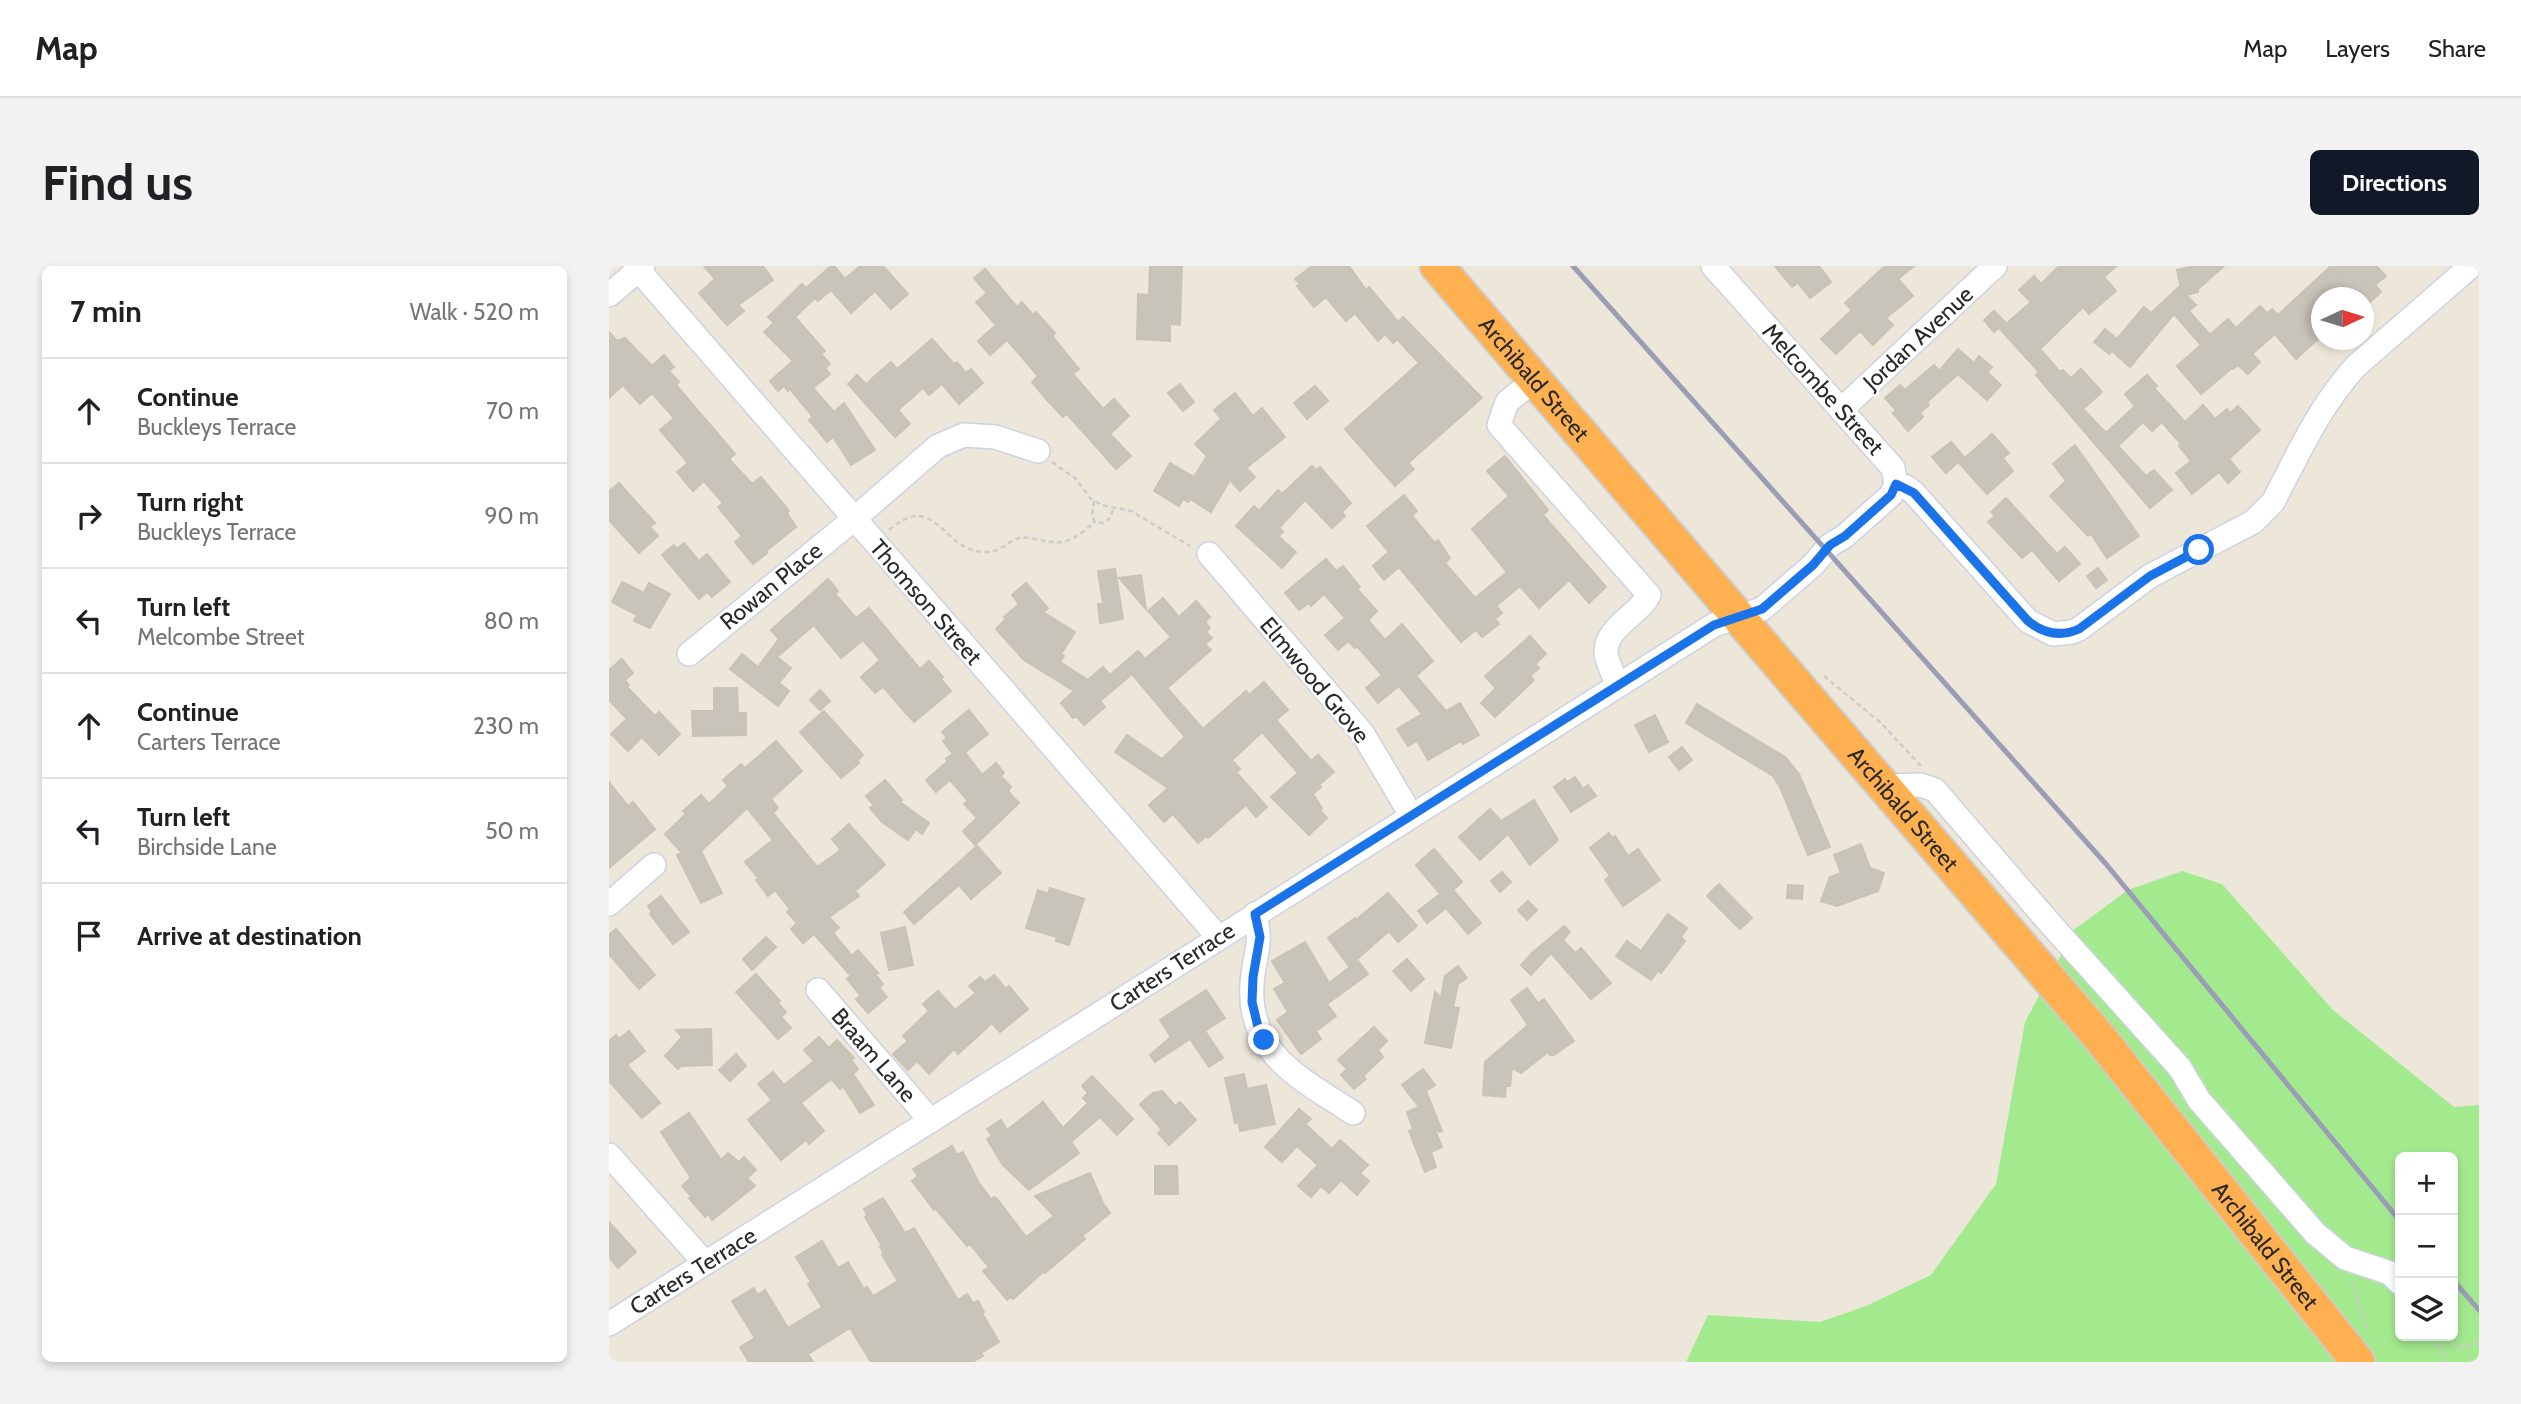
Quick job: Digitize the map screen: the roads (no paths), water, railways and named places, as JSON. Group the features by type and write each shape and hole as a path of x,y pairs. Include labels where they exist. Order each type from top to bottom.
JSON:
{"highway":[{"name":"Archibald Street","path":"1437,266 2100,1038 2358,1362"}],"street":[{"name":"Melcombe Street","path":"1713,266 1893,468 1896,484"},
{"name":"Jordan Avenue","path":"1841,410 1995,266"},
{"path":"1738,617 1762,609 1813,565 1830,545 1845,536 1891,495 1896,484 1914,493 2028,621 2053,634 2072,632 2150,576 2237,531 2264,513 2273,502 2312,425 2339,385 2356,366 2470,266"},
{"path":"609,295 639,267"},
{"name":"Thomson Street","path":"639,267 854,519 1219,938"},
{"path":"1536,379 1507,402 1499,425 1649,595 1644,606 1617,627 1609,642 1606,653 1618,685"},
{"name":"Rowan Place","path":"689,654 854,519 938,446 964,435 995,437 1038,451"},
{"name":"Elmwood Grove","path":"1209,554 1363,734 1411,815"},
{"name":"Carters Terrace","path":"609,1324 1618,685 1714,625 1738,617"},
{"path":"1886,786 1921,785 1935,790 2179,1068 2199,1100 2315,1233 2345,1258 2390,1273 2395,1278"},
{"path":"609,904 654,865"},
{"path":"1255,914 1260,937 1252,988 1258,1027 1285,1068 1353,1113"},
{"name":"Braam Lane","path":"818,990 931,1121"},
{"path":"609,1154 705,1264"}],"railway":[{"path":"1573,266 2106,864 2395,1215"},
{"path":"2458,1286 2479,1310"}]}
